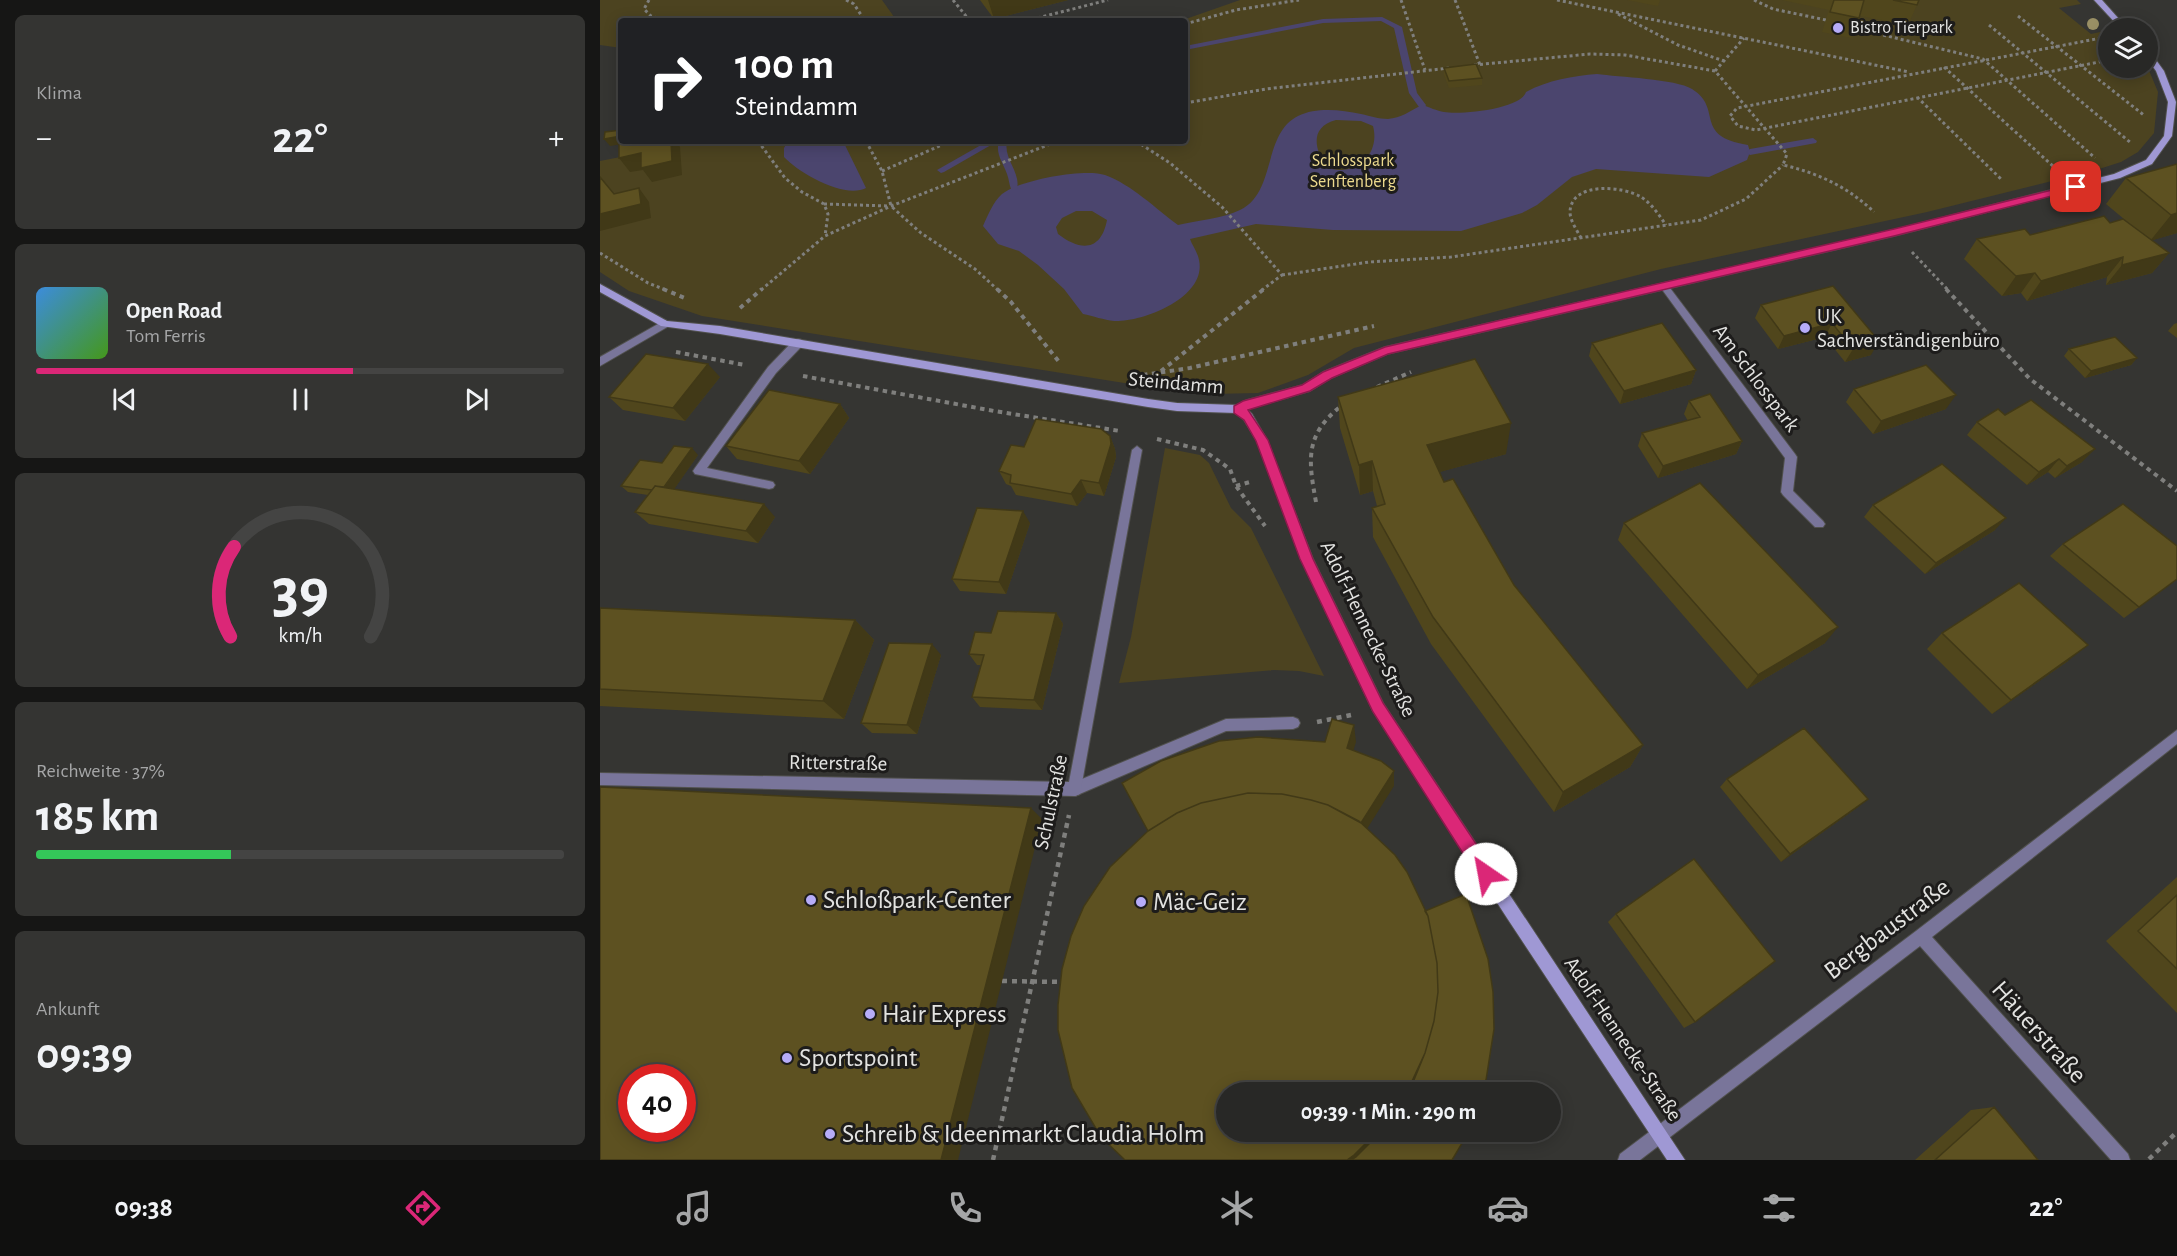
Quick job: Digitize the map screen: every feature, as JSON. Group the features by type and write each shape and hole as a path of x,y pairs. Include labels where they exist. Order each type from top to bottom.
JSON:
{"street":[{"path":"2098,0 2115,18"},
{"name":"Steindamm","path":"600,287 664,324 720,330 1148,404 1239,409 1247,404 1306,388 1328,375 1385,351 1894,233 2117,176 2149,162 2173,137 2172,102 2158,68"},
{"name":"Am Schlosspark","path":"1664,286 1791,457 1787,492 1819,524"},
{"path":"600,362 664,324"},
{"path":"770,485 699,471 772,370 798,343"},
{"name":"Adolf-Hennecke-Straße","path":"1239,409 1248,417 1262,440 1306,559 1378,707 1499,894 1677,1160"},
{"name":"Schulstraße","path":"1075,789 1137,450"},
{"path":"1075,789 1226,725 1293,723"},
{"name":"Bergbaustraße","path":"1626,1160 1921,936 2177,735"},
{"name":"Ritterstraße","path":"600,779 1075,789"},
{"name":"Häuerstraße","path":"1921,936 2122,1160"}],"path":[{"path":"649,0 644,9 657,18"},
{"path":"846,0 854,4 863,18"},
{"path":"953,0 968,18"},
{"path":"1038,18 1108,0"},
{"path":"1188,23 1236,10 1299,0"},
{"path":"1401,0 1425,70"},
{"path":"1455,0 1480,65"},
{"path":"1557,0 1911,73"},
{"path":"1754,0 1773,9 1826,20"},
{"path":"1613,12 1678,45 1724,61"},
{"path":"2018,16 2150,121"},
{"path":"1989,25 2136,147"},
{"path":"1854,28 1983,59 2098,161 2088,163"},
{"path":"1715,71 1744,38"},
{"path":"2098,38 1943,66 1745,106 1732,111 1730,116 1732,121 1747,129 1765,129 2098,62"},
{"path":"1160,373 1204,335 1282,275 1369,262 1451,257 1701,220 1732,208 1765,184 1782,165 1787,154 1715,71 1625,55 1590,54 1469,66"},
{"path":"1943,66 2057,169 2046,172"},
{"path":"1188,102 1266,89 1458,67"},
{"path":"1917,97 2004,181 1993,184"},
{"path":"760,144 774,167 789,184 808,197 824,204 891,206"},
{"path":"868,144 882,171 891,206 921,233 975,269 1011,302 1064,368 1053,366"},
{"path":"882,171 944,144"},
{"path":"749,312 738,310 825,236 891,206 1049,144"},
{"path":"1141,144 1170,163 1222,207 1282,275"},
{"path":"1782,165 1804,169 1827,178 1859,197 1873,211"},
{"path":"1581,238 1572,222 1571,205 1586,192 1597,189 1611,188 1637,194 1648,201 1666,225"},
{"path":"824,204 828,214 825,236"},
{"path":"1862,213 1884,208"},
{"path":"1894,233 2030,379 2177,491"},
{"path":"600,253 648,283 694,301"},
{"path":"1134,376 1160,373 1379,325"},
{"path":"634,342 672,352 994,411 1130,433"},
{"path":"1150,437 1203,450 1230,469 1236,486 1267,528"},
{"path":"1293,723 1329,721 1378,707"},
{"name":"Schulstraße","path":"993,1160 1075,789"},
{"path":"991,981 1069,983"},
{"path":"2148,1160 2177,1132"}],"green space":[{"path":"600,0 882,0 895,18 618,18 618,48 600,45"},
{"name":"Schlosspark Senftenberg","path":"1240,0 2077,0 2081,4 2059,8 2091,34 2098,32 2098,78 2152,78 2158,92 2154,133 2138,152 2121,162 1927,212 1661,269 1354,348 1308,375 1258,393 1211,394 1162,389 702,316 629,291 600,272 600,161 651,151 652,144 1188,144 1188,18"},
{"path":"1165,448 1200,455 1209,463 1231,508 1251,528 1324,676 1299,671 1274,670 1119,683 1131,637"}],"shaded area":[{"path":"1597,74 1673,83 1692,89 1706,105 1714,129 1720,135 1731,141 1748,145 1750,152 1747,160 1709,177 1596,169 1572,177 1537,205 1522,213 1461,231 1333,230 1256,224 1190,239 1199,260 1199,273 1193,285 1184,296 1171,305 1127,320 1114,321 1083,314 1064,289 1038,265 1019,251 998,244 983,226 996,201 1010,189 1037,180 1083,173 1096,173 1115,179 1178,225 1218,217 1240,210 1252,202 1260,190 1279,136 1287,124 1305,113 1321,110 1337,111 1388,119 1401,116 1422,105 1452,113 1489,110 1513,103 1522,98 1526,92 1543,84","holes":["1336,120 1361,121 1373,126 1373,147 1363,162 1355,167 1336,170 1326,167 1319,153 1318,133 1328,123","1076,211 1092,211 1107,220 1100,238 1095,243 1082,245 1066,240 1058,234 1056,227 1062,218"]},
{"path":"786,144 844,144 866,188 846,190 822,183 784,157"}],"building":[{"path":"1834,0 1864,0 1859,18 1830,12"},
{"path":"1893,0 1919,0 1917,5"},
{"path":"1476,64 1482,78 1449,81 1444,68"},
{"path":"618,130 618,137 604,139 605,132"},
{"path":"619,144 671,144 672,161 641,168 641,153 619,158"},
{"path":"2177,164 2177,213 2171,215 2126,178"},
{"path":"600,177 614,194 639,188 641,204 600,214"},
{"path":"2104,216 2110,223 2123,219 2169,253 2122,265 2123,257 2041,281 2035,273 2016,276 1977,239 2025,229 2030,235"},
{"path":"1833,286 1879,341 1853,349 1832,323 1784,336 1761,305"},
{"path":"1662,323 1696,370 1624,391 1592,343"},
{"path":"2115,337 2137,358 2091,371 2069,349"},
{"path":"646,354 708,364 673,408 609,397"},
{"path":"1475,359 1511,423 1427,445 1444,482 1453,479 1514,585 1643,745 1563,792 1433,617 1372,508 1385,504 1372,461 1359,465 1338,397"},
{"path":"1926,365 1956,395 1881,421 1854,389"},
{"path":"769,390 840,404 799,461 726,446"},
{"path":"1710,394 1742,441 1663,466 1642,433 1700,417 1689,401"},
{"path":"2031,400 2095,449 2067,466 2059,459 2039,472 1977,422 1998,409 2005,415"},
{"path":"1036,419 1101,429 1110,436 1111,444 1099,483 1081,480 1071,494 1010,483 1011,475 999,471 1011,445 1024,447"},
{"path":"674,446 692,448 664,487 655,486 652,490 621,486 640,460 662,463"},
{"path":"1942,464 2006,518 1936,563 1873,505"},
{"path":"1700,483 1838,627 1758,675 1624,523"},
{"path":"655,486 764,504 746,531 635,512"},
{"path":"2123,504 2177,546 2177,579 2139,607 2063,544"},
{"path":"977,508 1023,511 999,582 952,579"},
{"path":"2019,583 2088,645 2011,700 1942,633"},
{"path":"600,608 855,620 823,701 600,689"},
{"path":"998,611 1056,613 1034,700 972,697 984,655 969,654 975,632 991,633"},
{"path":"889,643 932,644 907,725 861,723"},
{"path":"1332,719 1354,725 1347,748 1381,761 1394,771 1361,823 1328,805 1311,800 1282,794 1248,793 1201,803 1177,813 1148,831 1122,783 1161,761 1219,741 1258,737 1325,742"},
{"path":"1804,728 1868,799 1790,854 1727,779"},
{"name":"Schloßpark-Center","path":"600,787 1031,808 941,1160 600,1160"},
{"path":"1248,793 1282,794 1328,805 1359,821 1395,855 1407,872 1428,916 1437,963 1438,992 1434,1021 1425,1053 1412,1082 1216,1082 1216,1142 1367,1142 1347,1160 1125,1160 1101,1137 1072,1088 1058,1030 1058,1005 1062,969 1071,936 1084,906 1110,867 1148,831 1177,813 1201,803"},
{"path":"1694,859 1775,961 1695,1022 1616,914"},
{"path":"1466,894 1488,959 1493,992 1494,1029 1485,1082 1413,1082 1425,1053 1434,1021 1438,992 1437,963 1425,911"},
{"path":"2177,895 2177,969 2138,931"},
{"path":"1994,1107 2038,1160 1935,1160"},
{"path":"1371,1142 1463,1142 1452,1160 1351,1160"}],"waterway":[{"path":"1188,47 1323,21 1382,19 1398,27 1413,93 1422,105"},
{"path":"1750,152 1813,141"},
{"path":"941,170 989,144"},
{"path":"1002,144 1002,153 1012,175 1014,187"}],"place":[{"name":"Bistro Tierpark","path":"1838,28"},
{"name":"UK Sachverständigenbüro","path":"1805,328"},
{"name":"Schloßpark-Center","path":"811,900"},
{"name":"Mäc-Geiz","path":"1141,902"},
{"name":"Hair Express","path":"870,1014"},
{"name":"Sportspoint","path":"787,1058"},
{"name":"Schreib & Ideenmarkt Claudia Holm","path":"830,1134"}],"route":[{"path":"1486,874 1378,707 1306,559 1262,440 1255,426 1239,409 1247,404 1306,388 1357,361 1385,351 1894,233 2076,187"}]}
